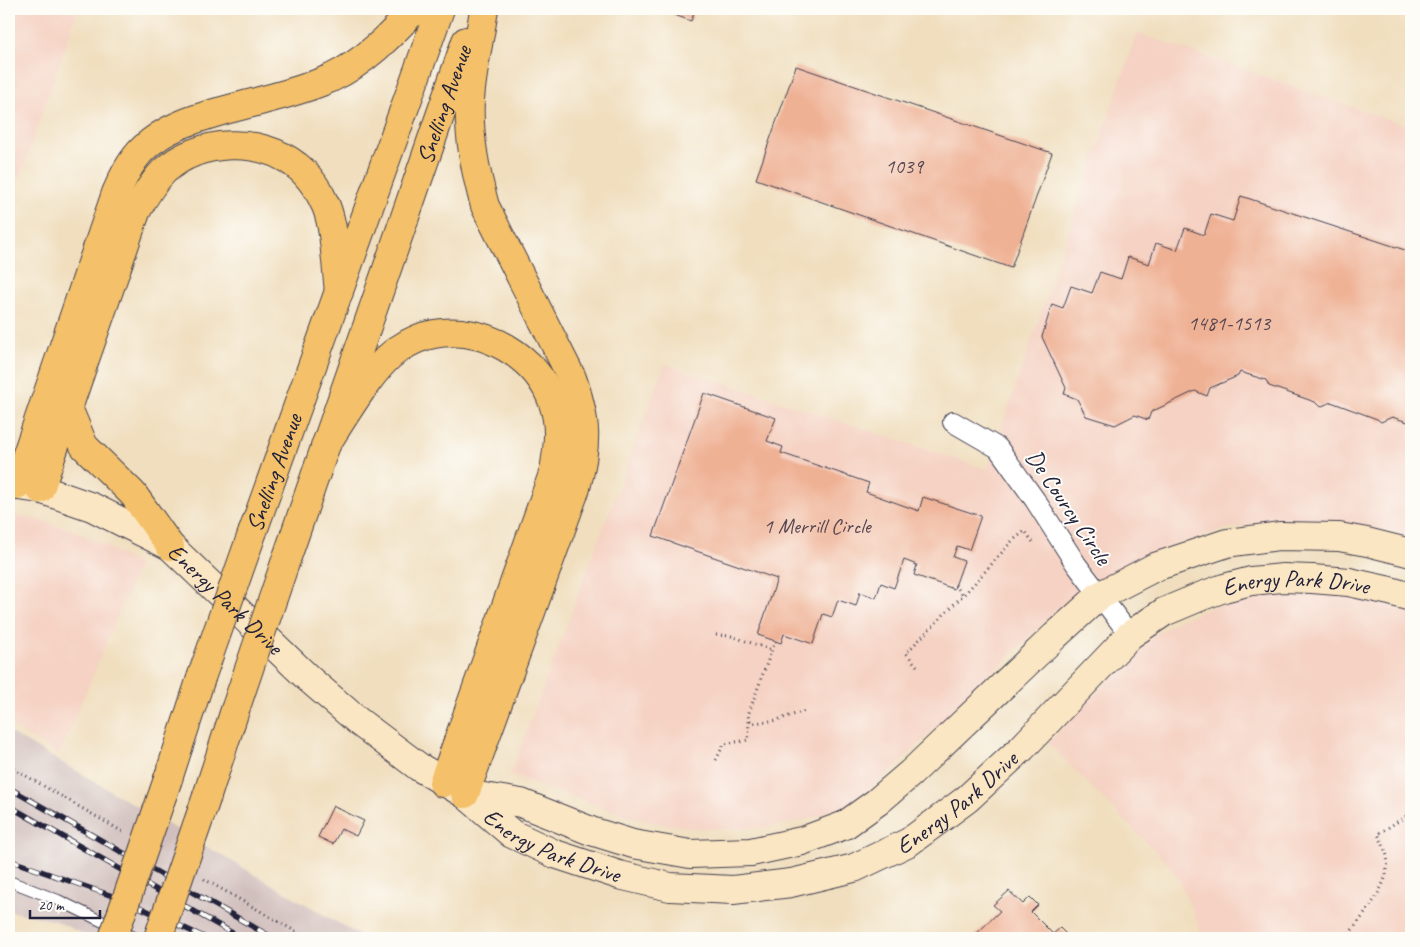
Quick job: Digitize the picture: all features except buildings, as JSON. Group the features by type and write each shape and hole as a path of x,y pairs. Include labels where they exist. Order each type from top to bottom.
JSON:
{"main road":[{"path":"22,487 116,193 126,171 143,149 165,132 188,121 296,90 330,78 361,60 385,41 415,9"},
{"name":"Snelling Avenue","path":"113,938 201,678 440,9"},
{"name":"Snelling Avenue","path":"158,938 325,446 477,9"},
{"path":"454,788 576,488 583,462 585,433 582,405 572,378 485,206 478,181 470,125 470,100 484,9"},
{"path":"22,487 68,408 136,212 147,190 164,171 184,157 214,147 228,145 253,146 278,154 298,166 314,184 326,206 331,226 339,292"},
{"path":"325,446 374,372 398,349 413,341 434,334 461,333 486,338 505,347 526,360 542,380 553,402 558,423 558,446 554,471 454,788"},
{"path":"68,408 84,446 133,494 170,546"}],"street":[{"name":"De Courcy Circle","path":"954,422 998,448 1035,500 1076,564 1130,635"},
{"name":"Energy Park Drive","path":"22,487 92,507 170,546 309,679 399,753 454,788 512,834 555,854 618,875 670,886 733,890 792,883 854,868 909,842 967,799 1022,748 1130,635 1164,612 1224,588 1251,581 1282,578 1312,579 1349,582 1390,590 1411,597"},
{"name":"Energy Park Drive","path":"454,788 521,803 590,831 634,844 690,854 751,852 802,842 845,825 877,802 911,773 1099,596 1155,567 1228,543 1252,539 1308,536 1339,537 1411,553"}],"lane":[{"path":"9,881 58,900 136,938"}],"path":[{"path":"916,666 906,653 963,595 1012,541 1025,531 1035,545"},
{"path":"955,585 963,595"},
{"path":"716,635 731,636 772,650"},
{"path":"716,760 724,744 748,740 748,715 775,641"},
{"path":"749,720 754,723 778,720 805,711"},
{"path":"1346,938 1378,894 1385,881 1387,856 1378,834 1411,813"}],"shaded area":[{"path":"9,9 78,9 9,210"},
{"path":"1137,33 1411,127 1411,538 1386,530 1360,526 1297,521 1261,524 1230,528 1179,543 1123,569 1059,608 892,770 850,804 813,818 777,826 733,829 694,828 656,823 624,815 510,775 665,364 987,469"},
{"path":"9,514 70,529 108,547 139,565 59,755 9,725"},
{"path":"1286,592 1327,592 1380,602 1411,611 1411,938 1200,938 1200,928 1179,880 1164,860 1048,743 1147,640 1178,621 1217,606 1251,595"},
{"path":"9,732 364,938 91,938 56,921 9,911"}],"railway":[{"path":"9,788 273,938"},
{"path":"9,806 241,938"},
{"path":"9,860 124,900 206,938"}]}
